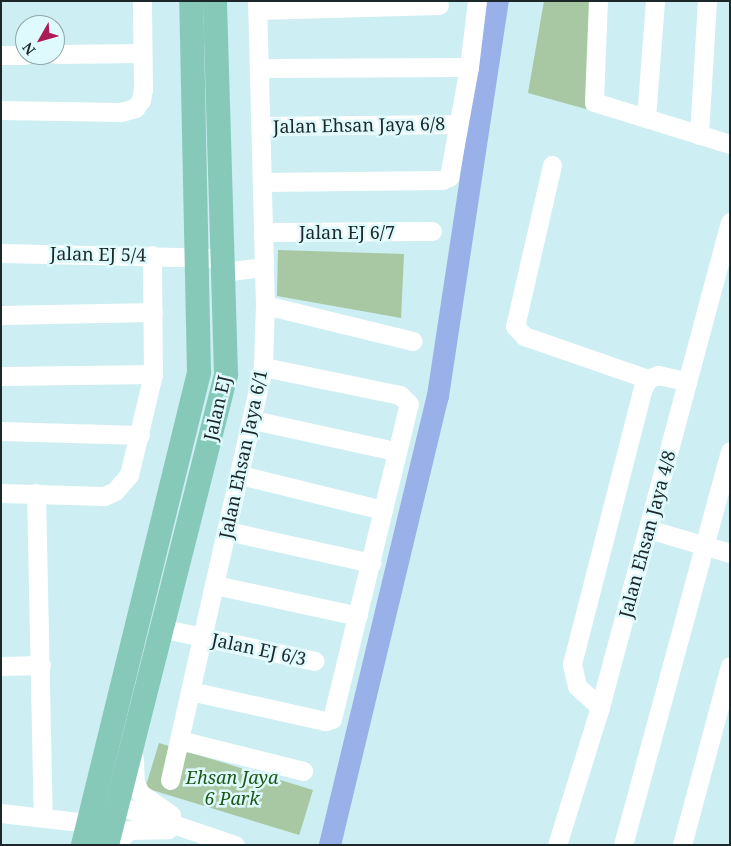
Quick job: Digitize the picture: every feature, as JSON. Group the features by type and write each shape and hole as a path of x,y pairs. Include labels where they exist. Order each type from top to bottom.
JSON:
{"main road":[{"name":"Jalan EJ","path":"85,834 199,372 194,257 191,1"},
{"name":"Jalan EJ","path":"108,845 134,744 160,628 224,388 226,363 215,1"}],"street":[{"path":"1,110 121,112 135,108 141,100 142,1"},
{"path":"262,182 446,180 451,174 469,67 477,1"},
{"path":"598,1 592,95 599,105 730,144"},
{"path":"646,118 655,1"},
{"path":"699,135 707,1"},
{"path":"257,6 439,5"},
{"name":"Jalan Ehsan Jaya 6/1","path":"170,780 253,420 262,367 264,267 257,6"},
{"path":"65,54 142,52"},
{"path":"1,56 15,55"},
{"path":"259,68 469,67"},
{"name":"Jalan Ehsan Jaya 6/8","path":"260,126 458,124"},
{"path":"552,165 515,326 524,336 648,378 664,375 687,381"},
{"name":"Jalan Ehsan Jaya 4/8","path":"557,845 600,707 730,222"},
{"name":"Jalan EJ 6/7","path":"263,232 432,231"},
{"name":"Jalan EJ 5/4","path":"1,253 194,257 222,265 264,267"},
{"path":"1,493 93,496 114,491 129,475 153,374 152,255"},
{"path":"264,304 413,341"},
{"path":"1,315 153,312"},
{"path":"190,691 330,721 384,510 408,400 400,395 262,367"},
{"path":"1,376 153,374"},
{"path":"600,707 577,686 572,664 643,388 648,378"},
{"path":"253,420 386,449"},
{"path":"1,432 140,435"},
{"path":"623,845 730,451"},
{"path":"240,475 384,510"},
{"path":"36,493 43,817"},
{"path":"648,529 730,553"},
{"path":"227,531 371,563"},
{"path":"215,585 358,616"},
{"name":"Jalan EJ 6/3","path":"160,628 315,661"},
{"path":"1,666 41,665"},
{"path":"682,845 722,729 730,666"},
{"path":"179,740 302,771"},
{"path":"134,744 135,783 140,793 194,831"},
{"path":"95,797 236,845"},
{"path":"1,813 43,817 85,834"},
{"path":"114,845 124,833 136,828 194,831"}],"green space":[{"path":"544,1 592,1 586,109 528,93"},
{"path":"278,250 404,254 401,318 277,296"},
{"name":"Ehsan Jaya 6 Park","path":"159,743 313,790 299,835 145,788"}],"waterway":[{"path":"330,845 438,396 498,1"}]}
